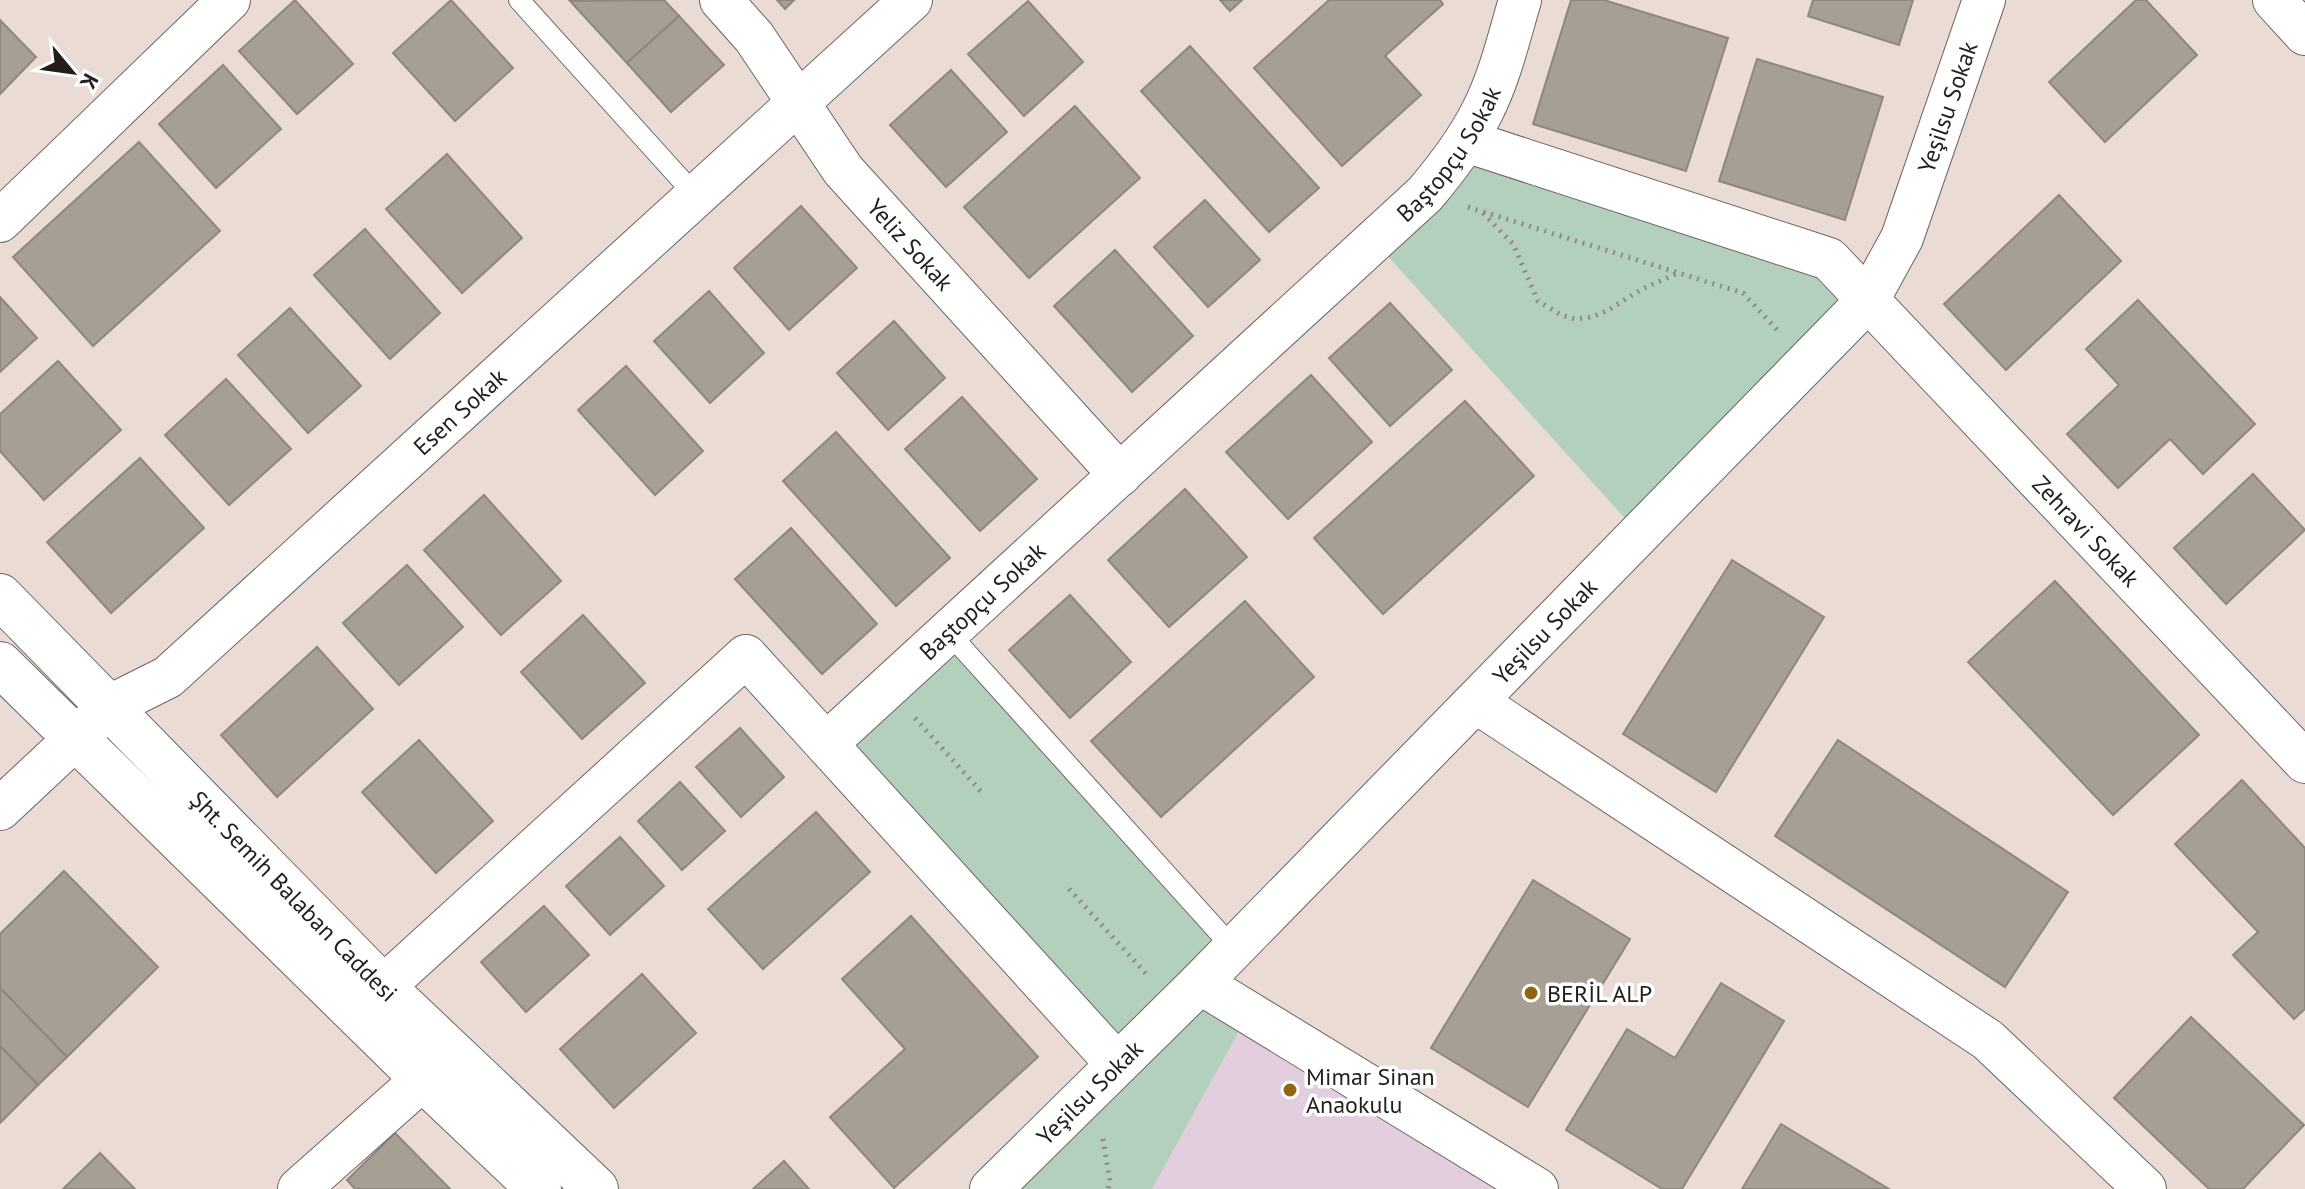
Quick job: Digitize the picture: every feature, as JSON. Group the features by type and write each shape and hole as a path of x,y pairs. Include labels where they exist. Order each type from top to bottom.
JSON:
{"street":[{"path":"0,221 229,0"},
{"name":"Yeliz Sokak","path":"721,0 754,37 843,170 1120,475"},
{"name":"Esen Sokak","path":"0,809 110,706 168,677 911,0"},
{"name":"Baştopçu Sokak","path":"826,744 1425,194 1466,141 1496,79 1520,0"},
{"name":"Yeşilsu Sokak","path":"991,1189 1234,949 1868,300 1902,238 1984,0"},
{"path":"2274,0 2305,34"},
{"name":"Zehravi Sokak","path":"1466,141 1829,259 2305,762"},
{"name":"Şht. Semih Balaban Caddesi","path":"0,596 383,987 596,1189"},
{"path":"383,987 746,656 1117,1064"},
{"name":"Şht. Semih Balaban Caddesi","path":"0,664 539,1189"},
{"path":"1476,702 1988,1040 2145,1189"},
{"path":"1188,995 1537,1189"},
{"path":"312,1185 423,1079"}],"lane":[{"path":"519,0 696,196"},
{"path":"948,632 1234,949"}],"path":[{"path":"1425,194 1743,293 1807,363"},
{"path":"1482,212 1513,244 1538,301 1561,315 1575,319 1607,311 1642,289 1679,273"},
{"path":"888,688 984,795"},
{"path":"1069,889 1188,995"}],"shaded area":[{"name":"Mimar Sinan Anaokulu","path":"1249,1013 1537,1189 1152,1189"}],"green space":[{"path":"1466,141 1829,259 1868,300 1640,535 1375,242"},
{"path":"948,632 1234,949 1201,983 1249,1013 1152,1189 991,1189 1117,1064 826,744"}],"building":[{"path":"295,0 353,64 297,114 239,51"},
{"path":"451,0 513,68 455,121 393,53"},
{"path":"664,0 679,16 627,63 570,1"},
{"path":"777,0 794,0 785,9"},
{"path":"1220,0 1242,0 1230,11"},
{"path":"1329,0 1440,0 1443,4 1385,56 1421,95 1342,166 1254,68"},
{"path":"1571,0 1604,0 1728,38 1686,171 1533,124"},
{"path":"1813,0 1913,0 1899,45 1808,16"},
{"path":"2136,0 2146,0 2197,55 2105,142 2049,82"},
{"path":"1028,1 1083,62 1024,116 968,54"},
{"path":"679,16 724,65 671,112 627,63"},
{"path":"0,20 36,57 0,94"},
{"path":"1190,46 1319,188 1269,232 1141,91"},
{"path":"1757,59 1883,97 1845,220 1719,181"},
{"path":"223,65 281,129 216,188 159,124"},
{"path":"951,70 1007,132 946,187 890,125"},
{"path":"1075,106 1140,178 1029,278 964,207"},
{"path":"139,142 220,231 93,346 13,257"},
{"path":"447,154 522,238 462,293 386,209"},
{"path":"2059,195 2121,261 2006,370 1944,304"},
{"path":"1205,200 1260,260 1208,307 1154,247"},
{"path":"801,206 857,268 789,330 734,268"},
{"path":"365,229 440,313 390,359 314,275"},
{"path":"1115,250 1193,336 1132,392 1054,306"},
{"path":"709,291 764,353 710,403 654,341"},
{"path":"0,297 37,338 0,372"},
{"path":"2138,300 2255,424 2203,474 2170,439 2118,488 2067,434 2119,385 2086,349"},
{"path":"1390,303 1452,370 1390,426 1329,358"},
{"path":"290,308 361,386 308,433 238,355"},
{"path":"894,321 945,378 888,430 837,373"},
{"path":"58,361 121,430 44,500 0,451 0,414"},
{"path":"626,366 703,451 655,495 578,410"},
{"path":"1311,375 1372,442 1288,519 1226,452"},
{"path":"226,379 291,449 229,505 165,435"},
{"path":"962,397 1037,479 980,531 905,449"},
{"path":"1465,401 1534,476 1383,614 1314,538"},
{"path":"836,432 950,558 896,606 783,481"},
{"path":"140,458 204,528 111,613 47,542"},
{"path":"2253,474 2305,530 2226,604 2174,548"},
{"path":"1185,489 1247,557 1169,627 1108,560"},
{"path":"484,495 561,581 501,635 424,550"},
{"path":"791,528 877,624 822,674 735,579"},
{"path":"1732,560 1824,617 1716,792 1623,734"},
{"path":"407,565 463,627 399,685 343,623"},
{"path":"2055,581 2199,735 2113,815 1968,662"},
{"path":"1070,595 1131,662 1070,718 1009,650"},
{"path":"1245,601 1314,677 1161,817 1091,741"},
{"path":"583,615 645,683 582,739 521,672"},
{"path":"317,647 373,709 277,797 221,735"},
{"path":"740,728 784,777 741,817 696,767"},
{"path":"419,740 493,821 436,873 362,792"},
{"path":"1838,740 2068,892 2005,987 1775,836"},
{"path":"2242,780 2305,848 2305,1009 2294,1019 2233,955 2258,932 2175,844"},
{"path":"680,782 725,831 682,870 638,821"},
{"path":"816,812 870,872 763,969 708,909"},
{"path":"620,837 664,886 610,935 566,886"},
{"path":"64,871 158,967 67,1057 0,988 0,934"},
{"name":"BERİL ALP","path":"1533,880 1630,939 1528,1107 1431,1048"},
{"path":"544,906 589,955 526,1012 481,962"},
{"path":"911,916 1038,1057 894,1188 830,1117 905,1049 842,979"},
{"path":"642,974 696,1033 614,1108 560,1049"},
{"path":"1721,983 1784,1021 1682,1189 1662,1189 1566,1130 1627,1029 1675,1058"},
{"path":"0,988 67,1057 38,1085 0,1046"},
{"path":"2191,1017 2304,1125 2243,1189 2209,1189 2114,1098"},
{"path":"0,1046 38,1085 0,1123"},
{"path":"1781,1124 1889,1189 1742,1189"},
{"path":"395,1133 450,1189 355,1189 347,1180"},
{"path":"100,1153 135,1189 63,1189"},
{"path":"784,1161 809,1189 753,1189"}],"place":[{"name":"BERİL ALP","path":"1531,993"},
{"name":"Mimar Sinan Anaokulu","path":"1290,1090"}]}
